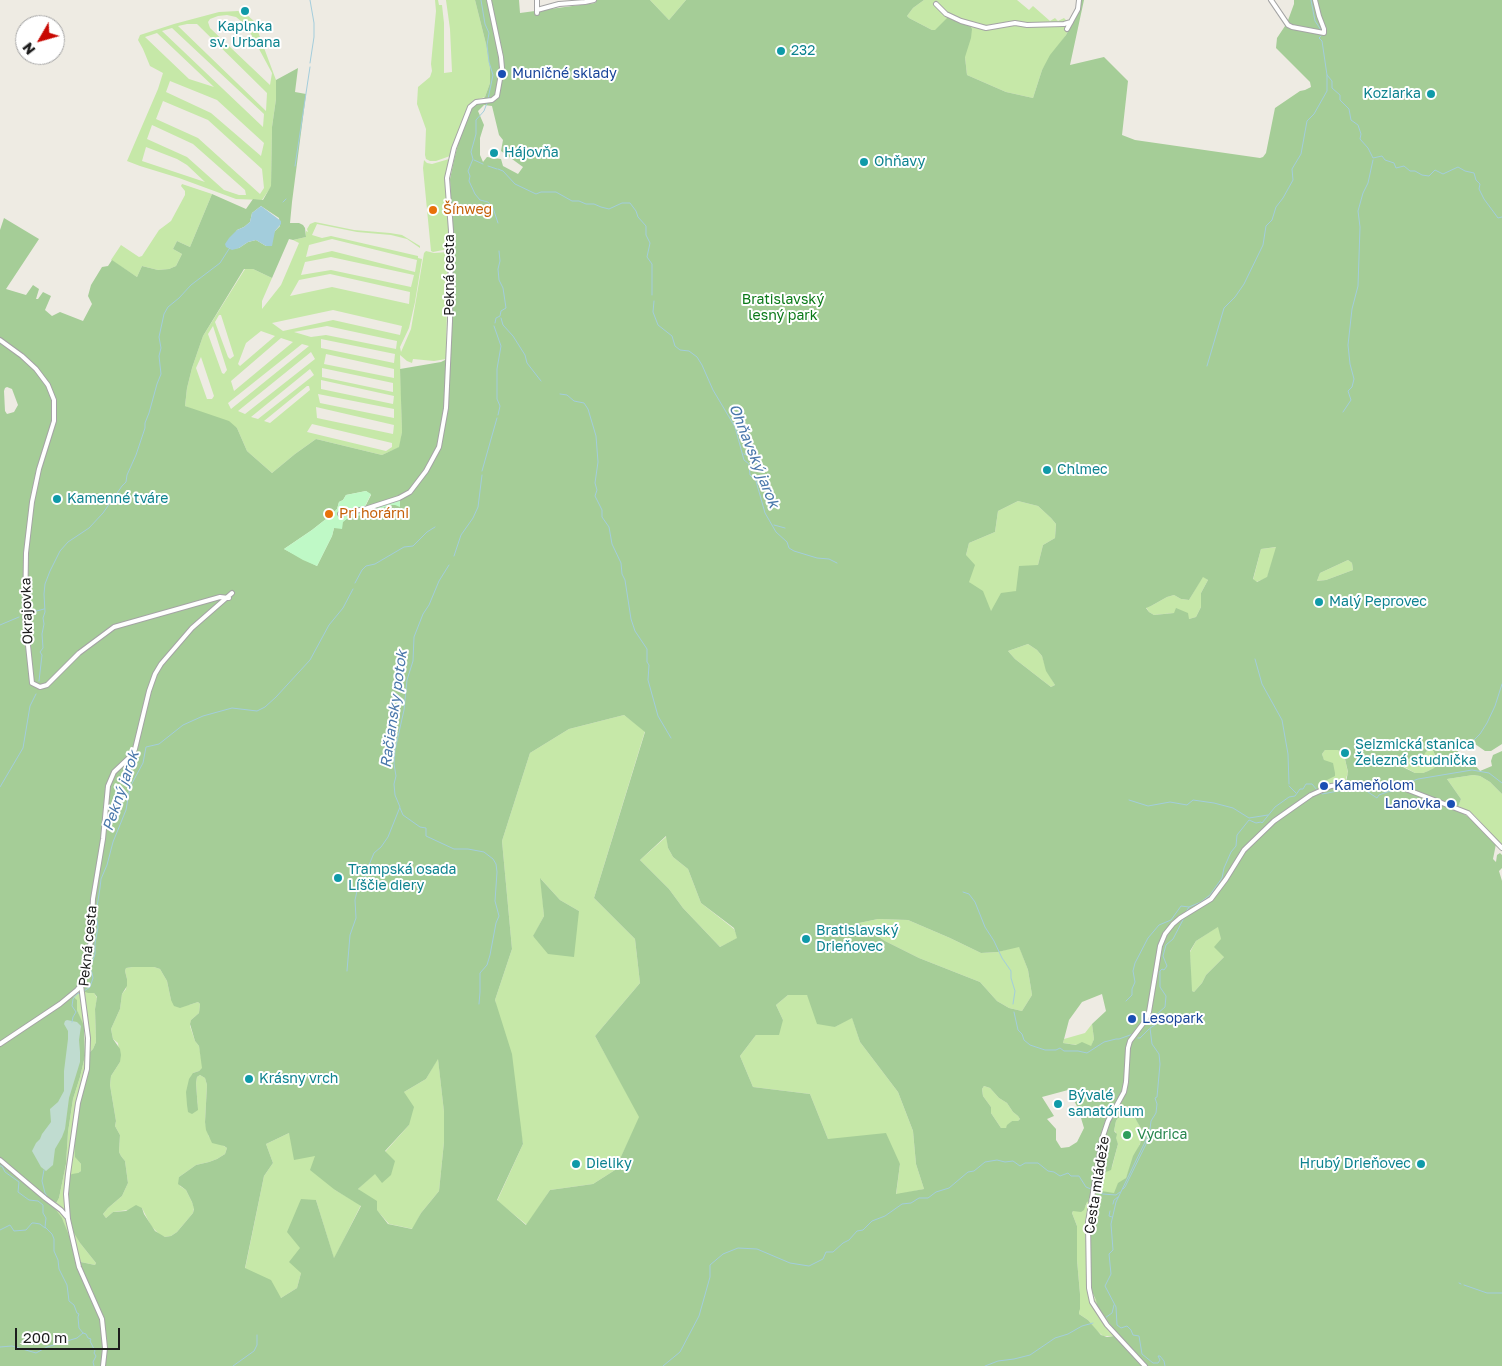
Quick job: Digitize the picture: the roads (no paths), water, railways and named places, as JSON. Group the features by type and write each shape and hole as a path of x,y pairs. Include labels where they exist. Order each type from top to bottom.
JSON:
{"street":[{"name":"Pekná cesta","path":"340,514 365,509 399,498 410,492 430,465 439,446 446,408 450,321 451,231 447,178 454,148 468,110 474,102 490,101 497,96 502,68 489,0"},
{"path":"537,0 537,12 559,4 594,0"},
{"path":"1067,30 1078,9 1079,0"},
{"path":"1271,0 1288,25 1324,33 1315,0"},
{"path":"936,4 946,14 986,28 1015,23 1027,25 1064,24 1071,22"},
{"name":"Okrajovka","path":"0,340 36,369 48,385 54,400 54,422 38,469 26,554 25,617 30,679 32,683 38,687 48,685 79,653 114,627 220,596 228,598"},
{"name":"Pekná cesta","path":"103,1366 105,1348 102,1319 79,1267 68,1220 66,1194 78,1103 87,1072 87,1028 81,985 91,941 93,899 103,839 109,781 114,772 129,759 135,749 149,691 161,664 192,628 232,593"},
{"name":"Cesta mládeže","path":"1145,1366 1102,1319 1089,1295 1088,1222 1103,1136 1108,1121 1124,1092 1128,1048 1130,1041 1145,1021 1151,1005 1160,946 1169,928 1185,915 1206,903 1215,894 1239,856 1255,838 1280,816 1318,791 1331,786 1384,784 1402,788 1468,813 1502,848"},
{"path":"0,1044 60,1004 81,985"},
{"path":"0,1160 61,1210 68,1220"}],"water":[{"path":"261,206 281,221 281,224 275,231 272,246 266,246 256,240 232,250 226,247 225,244 229,238 237,230 250,222 252,213"}],"waterway":[{"path":"310,0 314,23 314,37 310,63"},
{"name":"Račiansky potok","path":"481,0 485,24 489,33 487,45 493,75 488,99"},
{"path":"1311,0 1315,21 1321,30"},
{"path":"1321,36 1319,38 1322,41 1327,75 1332,81 1332,88 1340,95 1340,100 1349,109 1351,120 1358,125 1361,134 1360,139 1368,148 1373,158 1382,156 1385,160 1394,163 1396,168 1404,166 1410,171 1415,171 1422,175 1429,176 1435,170 1443,174 1458,167 1474,173 1476,180 1480,184 1479,189 1484,199 1498,218 1502,217"},
{"path":"295,166 310,67"},
{"path":"1207,366 1224,308 1244,284 1263,245 1266,226 1272,220 1276,207 1293,180 1292,169 1301,154 1307,121 1314,114 1327,91 1327,75"},
{"name":"Račiansky potok","path":"487,103 484,111 476,120 476,134 471,152 473,159 468,171 469,181 475,194 480,200 488,202 493,208 498,223"},
{"name":"Ohňavský jarok","path":"474,160 483,164"},
{"path":"1343,412 1351,400 1348,391 1352,387 1354,379 1348,345 1352,309 1358,286 1360,227 1358,211 1368,183 1373,160"},
{"name":"Ohňavský jarok","path":"488,166 497,169"},
{"name":"Ohňavský jarok","path":"498,169 503,171 515,184 536,194 556,192 572,201 594,204 609,209 622,203 630,203 646,226 646,235 650,243 647,257 652,264 652,295"},
{"path":"283,202 286,199"},
{"path":"39,681 42,655 40,652 43,648 44,594 45,584 50,571 60,551 68,542 89,528 103,513 126,482 161,374 159,337 164,314 168,307 191,285 220,263 229,249"},
{"name":"Račiansky potok","path":"495,323 501,311 506,308 503,288 499,280 499,251"},
{"name":"Ohňavský jarok","path":"654,301 653,312 658,325 672,336 675,346 680,350 689,351 697,357 713,390 735,427 744,460 749,464 750,475 756,481 765,513 776,532 787,542 789,548 794,551 817,558 829,559 837,563"},
{"path":"501,318 503,325 513,336 525,355 527,363 541,381"},
{"name":"Račiansky potok","path":"494,326 501,346 497,369 497,399 500,406 498,415"},
{"path":"560,394 567,395 574,401 584,403 588,409 596,436 598,462 595,496 602,510 602,517 609,527 612,544 621,563 635,631 647,649 648,680 658,716 671,738"},
{"name":"Račiansky potok","path":"482,471 497,418"},
{"path":"744,454 753,457"},
{"path":"757,459 761,462"},
{"name":"Račiansky potok","path":"454,556 461,535 478,507 482,475"},
{"name":"Ohňavský jarok","path":"774,525 785,528"},
{"name":"Pekný jarok","path":"355,583 366,566 375,564 404,547 413,546 435,527"},
{"name":"Račiansky potok","path":"347,971 350,935 356,918 355,900 357,891 365,878 374,853 388,837 400,807 395,795 394,784 396,776 394,764 395,750 404,710 407,680 413,661 414,637 439,581 449,565"},
{"name":"Pekný jarok","path":"84,991 90,987 93,978 90,969 95,954 98,927 96,913 101,879 126,810 130,787 143,763 146,747 159,744 183,725 203,716 232,708 257,711 265,707 310,660 329,625 343,608 353,589"},
{"path":"33,612 44,609"},
{"path":"0,625 19,617"},
{"path":"1255,659 1262,684 1282,720 1288,754 1289,784"},
{"path":"1469,745 1480,734 1487,723 1502,684"},
{"path":"0,787 23,748 30,706 36,694"},
{"name":"Vydrica","path":"1403,786 1418,779 1472,770 1489,773 1502,783"},
{"name":"Vydrica","path":"1186,912 1189,907 1201,902 1210,895 1222,878 1224,868 1231,852 1236,846 1237,835 1249,820 1262,823 1275,807 1289,797 1295,796 1306,784 1312,784 1317,790"},
{"path":"1289,786 1296,793"},
{"name":"Vydrica","path":"1320,792 1322,794 1355,788 1365,790 1377,798 1379,795 1400,789"},
{"path":"1129,800 1148,806 1170,802 1187,805 1193,800 1233,808 1249,818 1268,815"},
{"path":"400,808 403,815 420,827 426,828 426,836 454,849 484,852 496,864 495,901 499,916 487,965 480,973 479,1004"},
{"path":"963,892 969,894 975,902 985,927 1011,971 1015,991 1013,1004"},
{"path":"1126,1001 1132,995 1135,982 1133,971 1135,963 1148,938 1159,925 1171,920 1181,906 1189,907"},
{"name":"Vydrica","path":"1165,1366 1160,1356 1158,1356 1160,1360 1158,1363 1153,1363 1142,1354 1139,1336 1133,1335 1127,1326 1121,1328 1117,1325 1116,1307 1105,1286 1111,1274 1109,1254 1113,1250 1111,1224 1116,1202 1146,1140 1151,1121 1156,1113 1157,1104 1155,1098 1157,1097 1160,1064 1159,1054 1152,1044 1150,1028 1155,1025 1157,1014 1165,1007 1166,996 1160,987 1160,971 1164,970 1167,966 1163,956 1166,945 1173,939 1185,916"},
{"name":"Pekný jarok","path":"72,1022 76,1012 72,1006 73,999 80,993"},
{"path":"1014,1012 1018,1030 1024,1040 1030,1045 1045,1050 1060,1048 1064,1051 1087,1053 1104,1042 1133,1034"},
{"path":"1138,1038 1149,1029"},
{"name":"Vydrica","path":"1123,1189 1149,1138 1150,1130"},
{"path":"663,1366 680,1352 699,1316 710,1277 710,1265 723,1254 738,1248 757,1249 790,1263 809,1266 823,1259 826,1252 833,1252 849,1240 857,1231 863,1230 872,1221 885,1216 902,1204 911,1203 919,1198 928,1198 936,1192 949,1188 968,1172 974,1171 985,1162 997,1160 1013,1161 1020,1166 1025,1163 1038,1163 1048,1171 1060,1176 1068,1173 1071,1176 1079,1176 1086,1187 1103,1194 1116,1195 1120,1192"},
{"path":"0,1166 19,1182 18,1192 29,1200 38,1201 43,1205 43,1213 46,1218 45,1227 54,1239 54,1251 59,1269 67,1285 69,1301 74,1305 79,1314 79,1328 91,1339 90,1341 95,1351 94,1366"},
{"path":"44,1170 42,1181 46,1197"},
{"name":"Vydrica","path":"1113,1204 1114,1200 1118,1197"},
{"name":"Vydrica","path":"1110,1211 1109,1216 1112,1217"},
{"path":"0,1230 10,1225 14,1231 26,1230 32,1223 40,1224 45,1228"},
{"path":"1464,1285 1487,1293 1502,1293"},
{"path":"1105,1318 1112,1313 1114,1305"},
{"path":"985,1366 998,1361 1030,1355 1055,1338 1093,1323"},
{"path":"0,1347 12,1346 36,1353 47,1347 77,1338 83,1333"},
{"path":"233,1366 254,1351 257,1345 257,1335"}],"place":[{"name":"Kaplnka sv. Urbana","path":"245,11"},
{"name":"232","path":"781,51"},
{"name":"Muničné sklady","path":"502,74"},
{"name":"Koziarka","path":"1431,94"},
{"name":"Hájovňa","path":"494,153"},
{"name":"Ohňavy","path":"864,162"},
{"name":"Šínweg","path":"433,210"},
{"name":"Chlmec","path":"1047,470"},
{"name":"Kamenné tváre","path":"57,499"},
{"name":"Pri horárni","path":"329,514"},
{"name":"Malý Peprovec","path":"1319,602"},
{"name":"Seizmická stanica Železná studnička","path":"1345,753"},
{"name":"Kameňolom","path":"1324,786"},
{"name":"Lanovka","path":"1451,804"},
{"name":"Trampská osada Líščie diery","path":"338,878"},
{"name":"Bratislavský Drieňovec","path":"806,939"},
{"name":"Lesopark","path":"1132,1019"},
{"name":"Krásny vrch","path":"249,1079"},
{"name":"Bývalé sanatórium","path":"1058,1104"},
{"name":"Vydrica","path":"1127,1135"},
{"name":"Dieliky","path":"576,1164"},
{"name":"Hrubý Drieňovec","path":"1421,1164"}],"park label":[{"name":"Bratislavský lesný park","path":"783,308"}]}
